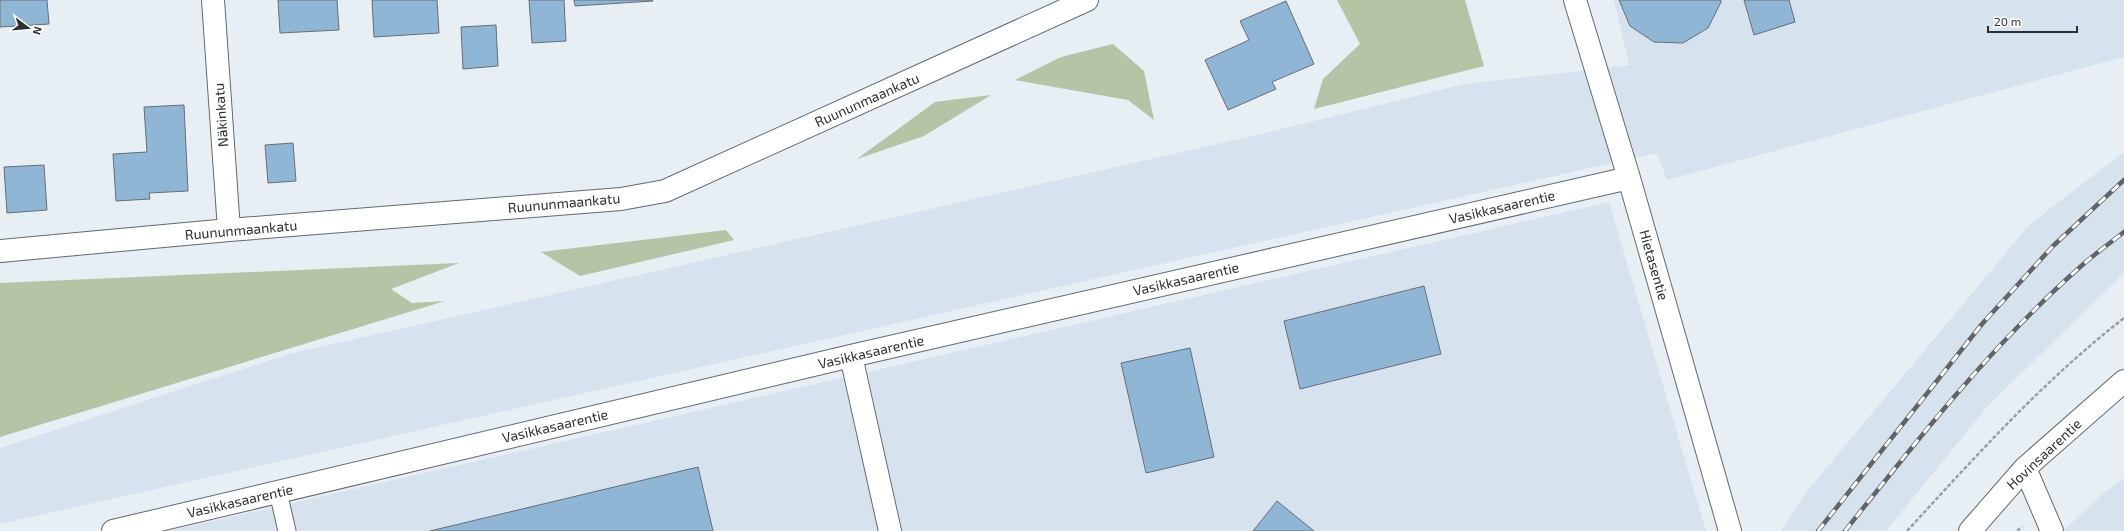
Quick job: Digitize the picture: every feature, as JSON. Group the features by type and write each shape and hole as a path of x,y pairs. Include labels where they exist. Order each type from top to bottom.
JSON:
{"street":[{"name":"Näkinkatu","path":"213,0 229,230"},
{"name":"Ruununmaankatu","path":"0,251 229,230 621,199 665,191 1087,0"},
{"name":"Hietasentie","path":"1575,0 1629,178 1730,531"},
{"name":"Vasikkasaarentie","path":"113,531 851,356 1629,178"},
{"path":"851,356 890,531"},
{"name":"Hovinsaarentie","path":"1970,531 2025,468 2124,381"},
{"path":"2025,468 2052,531"}],"lane":[{"path":"278,492 287,531"}],"path":[{"path":"1907,531 2008,421 2082,351 2124,318"}],"shaded area":[{"path":"1614,0 2124,0 2124,57 1667,180 1657,153 0,524 0,448 289,354 1257,135 1465,84 1629,65"},
{"path":"2124,152 2124,273 1987,407 1886,531 1781,531 1807,491 2030,224"},
{"path":"1609,202 1706,531 169,531 833,380"},
{"path":"2124,478 2124,531 2063,531 2105,492"}],"green space":[{"path":"1337,0 1465,0 1484,66 1314,109 1323,79 1360,44"},
{"path":"1113,44 1144,71 1154,120 1128,100 1015,80 1061,57"},
{"path":"991,95 924,136 857,159 935,102"},
{"path":"726,230 734,240 580,276 541,252"},
{"path":"459,263 391,289 412,303 445,301 0,437 0,283"}],"building":[{"path":"0,0 47,0 49,24 0,27"},
{"path":"278,0 337,0 339,30 280,33"},
{"path":"372,0 437,0 439,33 374,37"},
{"path":"529,0 564,0 566,41 532,43"},
{"path":"574,0 652,0 653,1 575,6"},
{"path":"1619,0 1721,0 1721,2 1708,28 1683,43 1654,42 1630,26"},
{"path":"1744,0 1789,0 1795,22 1754,35"},
{"path":"1286,1 1314,64 1272,82 1276,89 1228,110 1205,60 1249,40 1240,21"},
{"path":"496,25 498,66 463,69 461,27"},
{"path":"184,105 188,191 149,193 150,199 116,201 113,154 147,152 144,107"},
{"path":"293,143 296,181 268,183 265,145"},
{"path":"44,165 47,210 7,213 4,167"},
{"path":"1424,286 1441,354 1300,389 1284,321"},
{"path":"1190,348 1214,457 1146,473 1121,363"},
{"path":"698,467 713,531 430,531"},
{"path":"1277,501 1314,531 1253,531"}],"railway":[{"path":"1818,531 1982,324 2053,246 2124,180"},
{"path":"1845,531 1956,394 1986,361 2016,329 2084,263 2124,232"}]}
